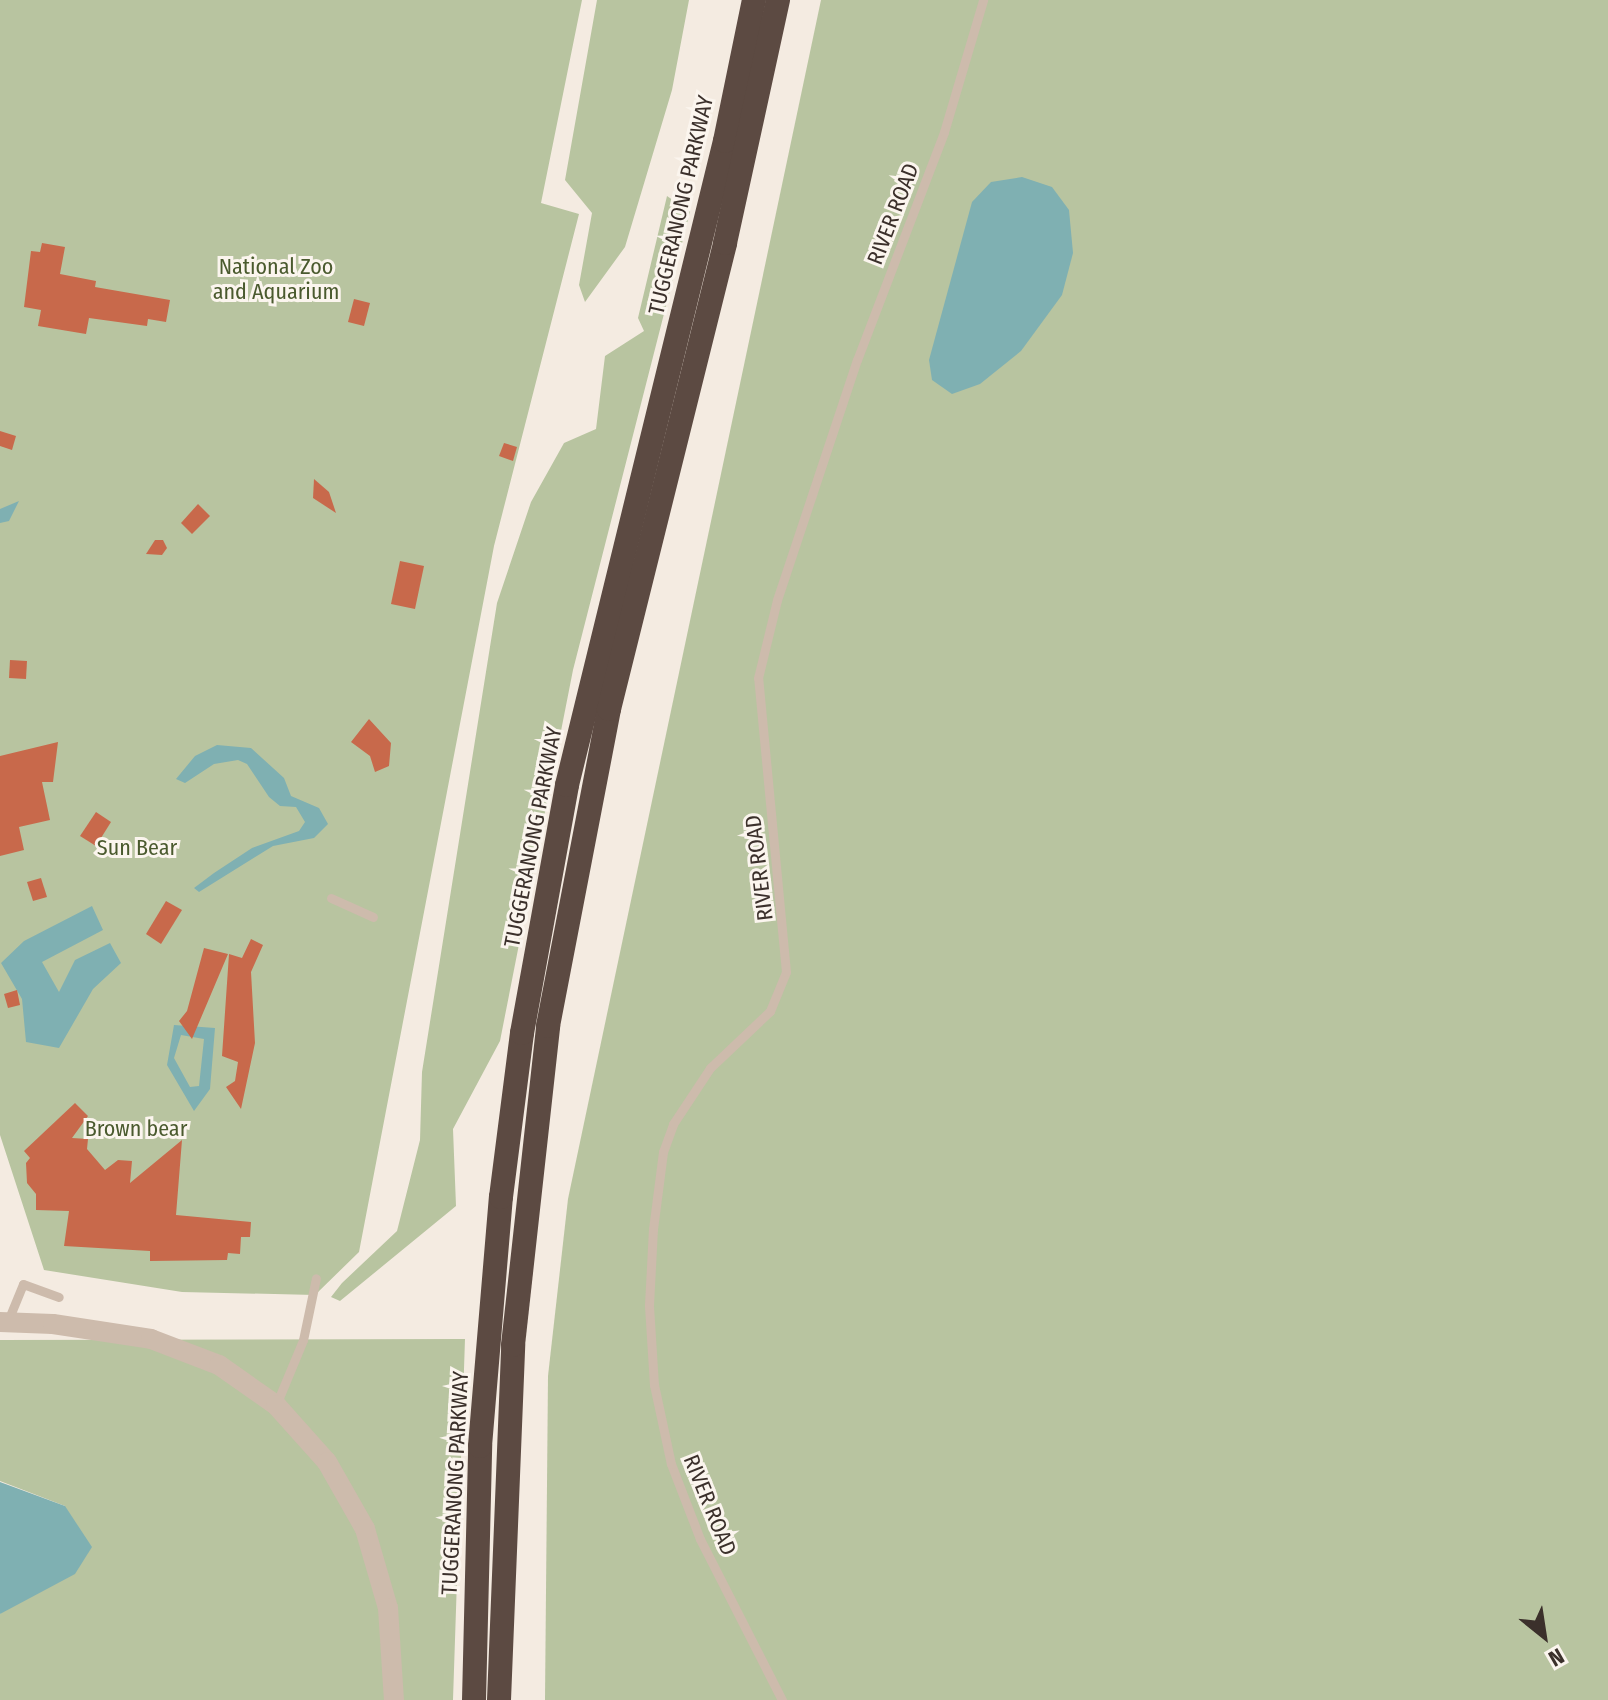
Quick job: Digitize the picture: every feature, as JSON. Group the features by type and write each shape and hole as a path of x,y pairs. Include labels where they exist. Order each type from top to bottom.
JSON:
{"highway":[{"name":"TUGGERANONG PARKWAY","path":"474,1700 482,1417 522,1033 567,785 725,141 754,0"},
{"path":"499,1700 513,1345 548,1026 609,709 725,243 778,0"}],"street":[{"path":"3,1322 151,1339 219,1365 276,1405 327,1462 365,1529 388,1608 394,1700"}],"lane":[{"name":"RIVER ROAD","path":"782,1700 700,1539 671,1464 654,1385 649,1305 653,1229 663,1152 673,1124 710,1068 770,1011 786,972 758,678 777,600 857,360 944,132 983,0"},
{"path":"331,898 373,917"},
{"path":"276,1405 303,1340 316,1278"},
{"path":"3,1322 23,1284 59,1297"}],"green space":[{"name":"National Zoo and Aquarium","path":"0,0 582,0 541,203 579,214 494,546 359,1252 315,1295 182,1292 44,1270 0,1135"},
{"path":"597,0 689,0 672,90 625,247 585,302 579,285 592,213 565,180"},
{"path":"821,0 1608,0 1608,1700 545,1700 548,1376 568,1199"},
{"path":"667,196 690,212 573,670 500,1041 453,1129 456,1206 340,1301 331,1297 397,1231 420,1140 422,1072 497,603 531,502 564,443 596,429 605,356 644,331 638,318"},
{"path":"465,1339 453,1700 0,1700 0,1614 65,1506 0,1481 0,1340"}],"water":[{"path":"1022,177 1052,187 1069,210 1073,253 1062,295 1021,351 980,384 952,394 932,380 929,360 972,202 991,182"},
{"path":"19,501 9,521 0,523 0,509"},
{"path":"217,745 251,748 284,778 291,796 319,808 328,824 314,838 273,846 199,892 194,888 214,873 252,848 299,831 305,822 296,807 280,806 269,797 247,764 238,760 214,764 185,783 176,779 195,756"},
{"path":"92,906 103,930 42,962 59,992 75,960 110,943 121,963 93,989 59,1048 26,1042 22,999 1,963 24,941"},
{"path":"174,1025 215,1028 210,1089 194,1111 167,1065","holes":["181,1035 204,1039 199,1086 190,1087 174,1058"]},
{"path":"0,1482 65,1506 92,1547 75,1574 0,1614"}],"building":[{"path":"42,243 65,247 60,274 96,281 95,287 170,300 166,322 148,319 147,326 89,318 86,334 38,326 41,310 24,307 31,251 40,252"},
{"path":"354,299 370,303 364,326 348,322"},
{"path":"0,431 16,436 12,450 0,446"},
{"path":"504,443 517,447 513,461 499,456"},
{"path":"314,479 329,492 336,513 313,498"},
{"path":"198,504 210,516 192,534 181,523"},
{"path":"155,540 163,540 167,548 162,555 146,554"},
{"path":"400,561 424,566 415,609 391,604"},
{"path":"10,660 27,661 26,679 9,678"},
{"path":"369,719 391,743 389,766 375,772 370,756 351,742"},
{"path":"58,742 53,782 42,782 50,820 19,827 24,850 0,856 0,756"},
{"path":"96,812 111,822 96,846 80,836"},
{"path":"41,878 47,897 33,901 27,882"},
{"path":"166,901 182,910 161,944 146,934"},
{"path":"251,939 263,945 251,972 255,1043 241,1109 226,1087 235,1081 238,1062 222,1056 229,954 242,958"},
{"path":"204,948 228,954 192,1039 179,1021 187,1011"},
{"path":"17,990 20,1005 8,1008 4,994"},
{"path":"75,1103 88,1116 72,1138 88,1139 87,1149 105,1170 118,1160 132,1161 130,1183 182,1140 176,1215 251,1222 250,1237 241,1237 240,1254 228,1253 227,1260 150,1261 150,1251 64,1246 69,1211 36,1210 36,1194 27,1183 26,1163 30,1158 24,1151"}],"park label":[{"name":"Sun Bear","path":"137,848"},
{"name":"Brown bear","path":"136,1129"}]}
